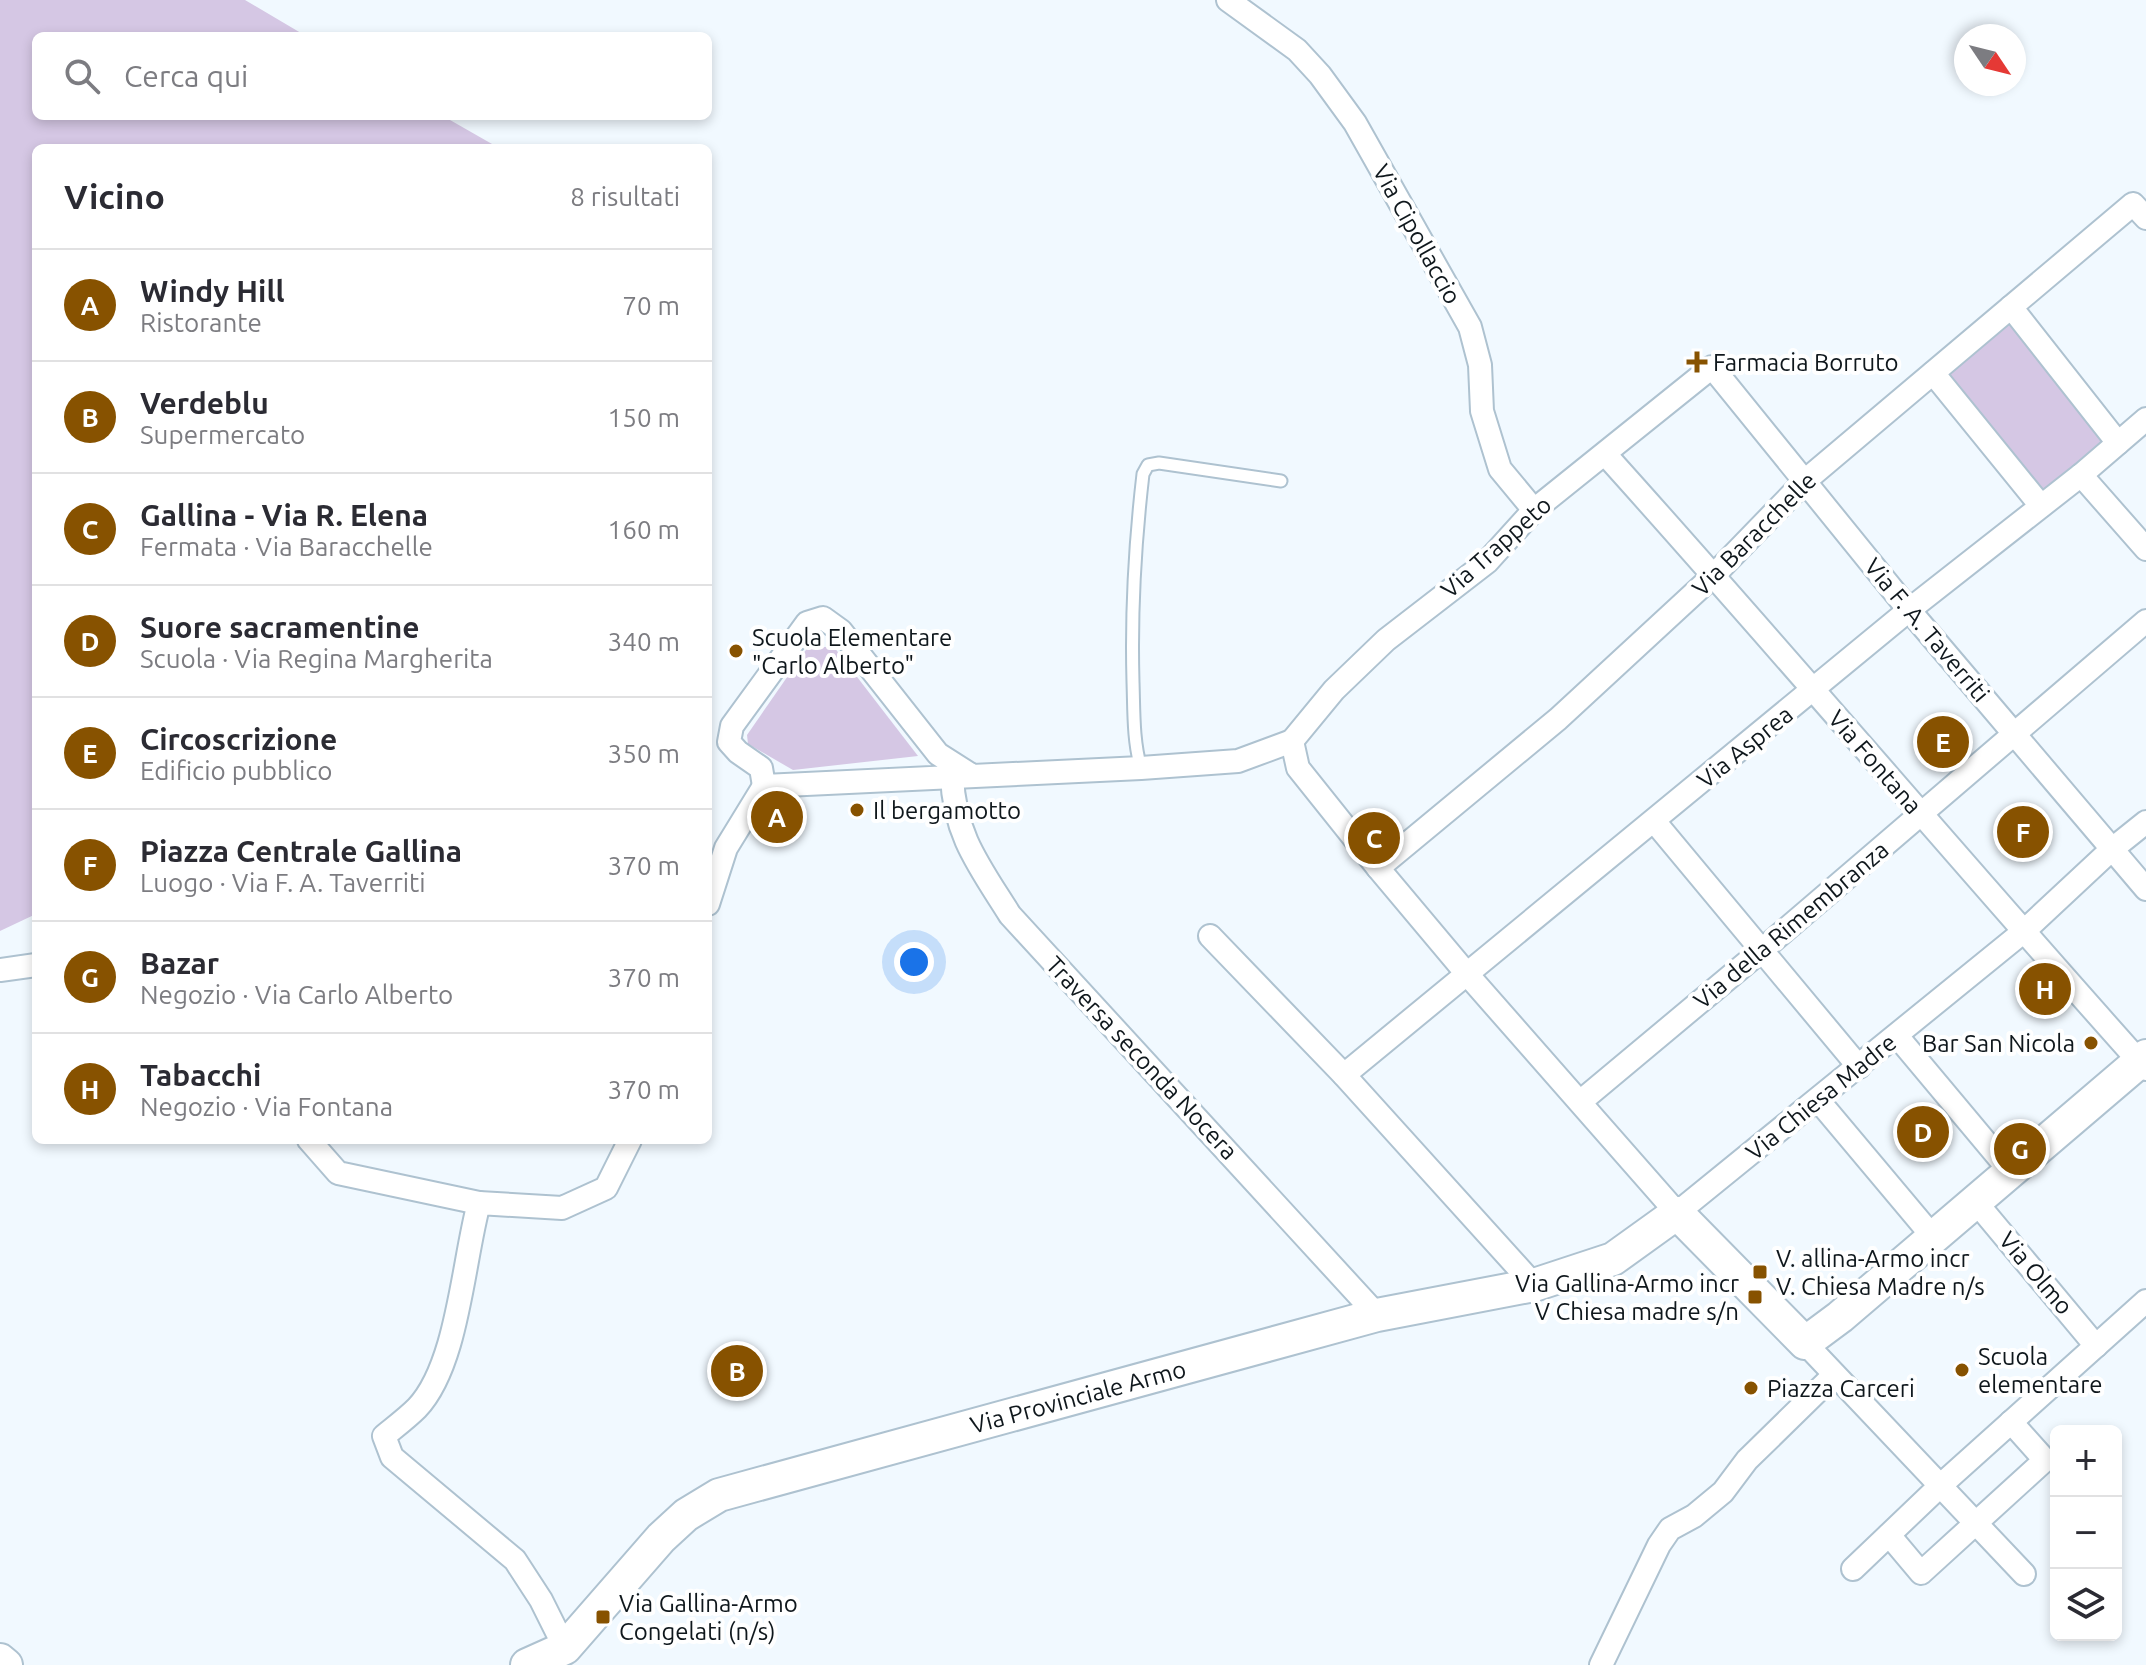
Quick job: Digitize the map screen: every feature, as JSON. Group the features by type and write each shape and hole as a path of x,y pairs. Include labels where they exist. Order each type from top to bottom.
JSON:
{"street":[{"name":"Via Cipollaccio","path":"1228,0 1297,50 1320,75 1355,123 1470,327 1480,365 1482,411 1500,469 1534,510"},
{"name":"Via Baracchelle","path":"1378,868 1558,719 1714,575 1806,480 2011,307 2140,211"},
{"path":"2011,307 2118,443"},
{"name":"Via Trappeto","path":"1292,741 1334,690 1386,640 1487,562 1534,510 1712,367"},
{"name":"Via F. A. Taverriti","path":"1712,367 1909,610 2146,889"},
{"path":"1933,373 2041,506"},
{"name":"Via Asprea","path":"1344,1075 2146,419"},
{"name":"Via Fontana","path":"1605,454 1714,575 2023,932 2144,1062"},
{"path":"2081,475 2146,549"},
{"path":"712,892 726,848 764,786 761,768 729,742 732,726 807,623 823,618 841,631 938,754 962,775"},
{"name":"Via della Rimembranza","path":"1580,1102 2146,621"},
{"path":"764,786 1238,761 1292,741 1298,768 1378,868 1677,1213 2024,1574"},
{"name":"Traversa seconda Nocera","path":"962,775 953,805 964,839 1010,915 1377,1315"},
{"path":"1654,821 1859,1067"},
{"name":"Via Chiesa Madre","path":"1677,1213 2023,932 2111,850 2146,822"},
{"path":"1210,936 1344,1075 1534,1285"},
{"path":"0,970 32,966"},
{"path":"1897,1036 2010,1171"},
{"path":"1805,1343 2144,1062"},
{"path":"1818,1100 1933,1237"},
{"path":"313,1144 338,1173 479,1203 562,1208 606,1188 628,1144"},
{"name":"Via Olmo","path":"1975,1201 2096,1346"},
{"path":"479,1203 440,1373 418,1407 384,1436 392,1457 515,1560 541,1600 565,1648"},
{"name":"Via Provinciale Armo","path":"527,1665 565,1648 661,1538 686,1515 719,1495 1377,1315 1534,1285 1613,1259 1677,1213"},
{"path":"1853,1569 1941,1485 2146,1301"},
{"path":"1601,1665 1659,1545 1670,1529 1694,1516 1723,1492 1747,1460 1834,1375"},
{"path":"1889,1535 1921,1573 1977,1523 2045,1460 2011,1422"},
{"path":"0,1660 6,1665"}],"lane":[{"path":"1141,768 1137,753 1131,613 1143,474 1148,465 1159,463 1281,481"}],"shaded area":[{"path":"0,0 245,0 299,32 32,32 32,120 450,120 492,144 32,144 32,916 0,931"},
{"path":"2010,314 2111,441 2042,497 1942,372"},
{"path":"808,647 834,647 918,756 793,770 748,744 747,735"}],"place":[{"name":"Farmacia Borruto","path":"1697,362"},
{"name":"Scuola Elementare \"Carlo Alberto\"","path":"736,651"},
{"name":"Circoscrizione","path":"1943,742"},
{"name":"Il bergamotto","path":"857,810"},
{"name":"Windy Hill","path":"777,817"},
{"name":"Piazza Centrale Gallina","path":"2023,832"},
{"name":"Gallina - Via R. Elena","path":"1374,838"},
{"name":"Tabacchi","path":"2045,989"},
{"name":"Bar San Nicola","path":"2091,1043"},
{"name":"Suore sacramentine","path":"1923,1132"},
{"name":"Bazar","path":"2020,1149"},
{"name":"V. allina-Armo incr V. Chiesa Madre n/s","path":"1760,1272"},
{"name":"Via Gallina-Armo incr V Chiesa madre s/n","path":"1755,1297"},
{"name":"Scuola elementare","path":"1962,1370"},
{"name":"Verdeblu","path":"737,1371"},
{"name":"Piazza Carceri","path":"1751,1388"},
{"name":"Via Gallina-Armo Congelati (n/s)","path":"603,1617"}]}
